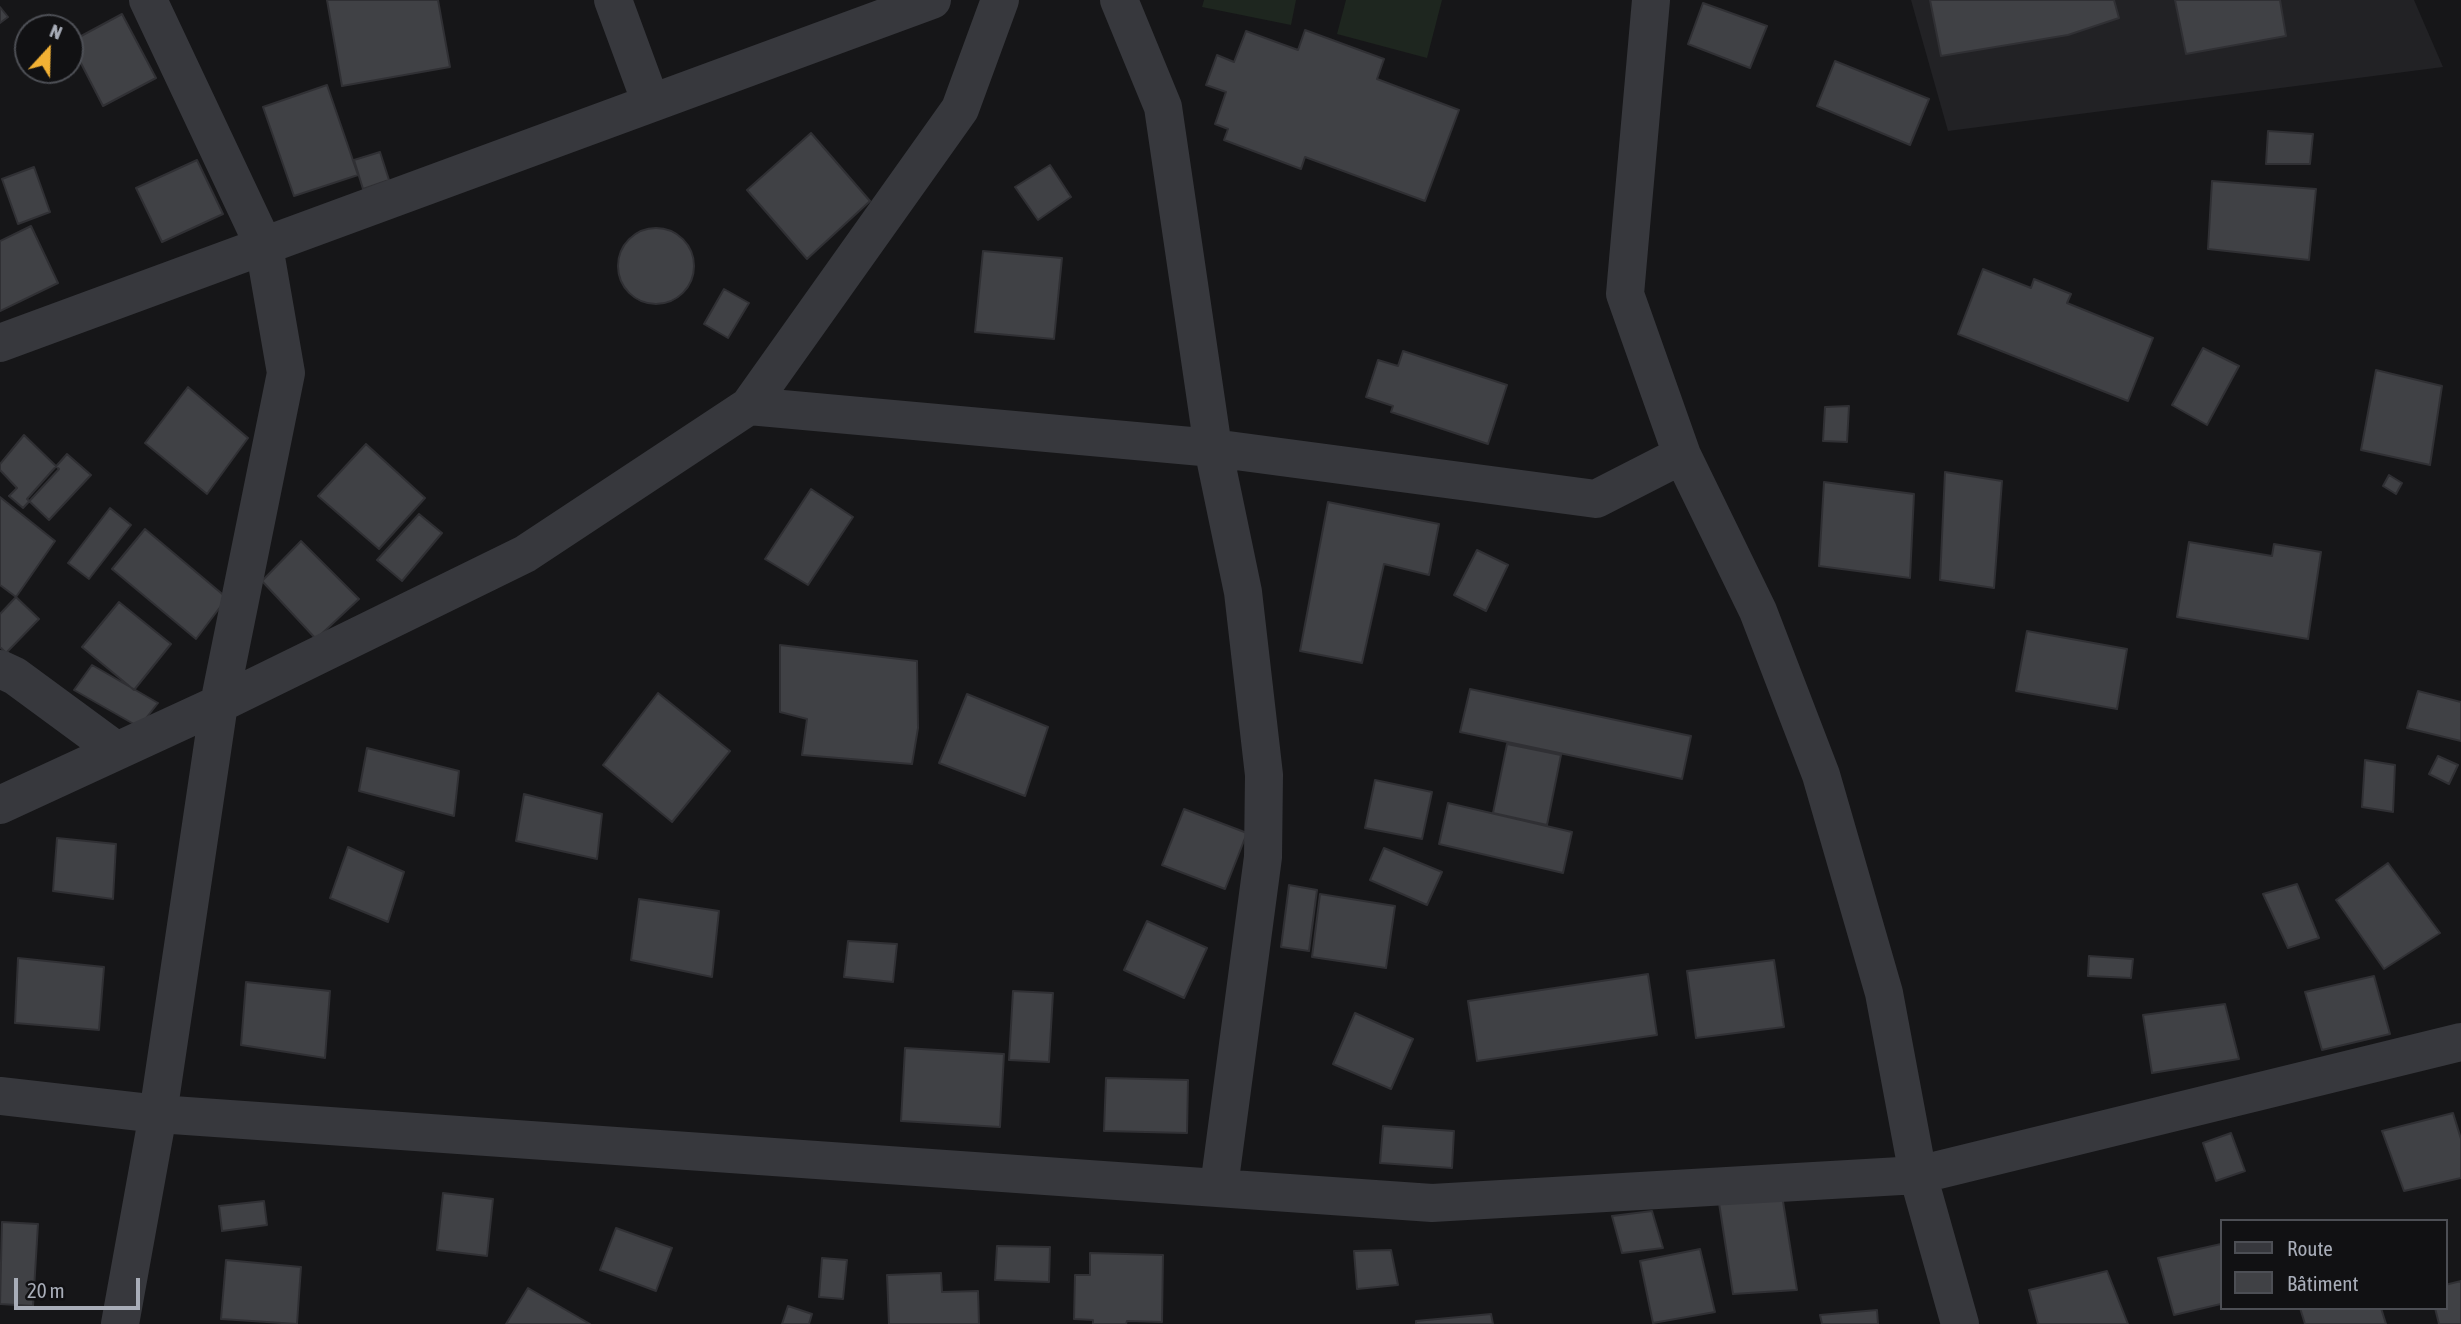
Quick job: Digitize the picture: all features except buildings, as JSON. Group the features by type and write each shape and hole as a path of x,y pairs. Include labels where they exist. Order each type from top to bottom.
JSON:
{"street":[{"path":"120,1324 158,1114 219,704 286,373 264,246 148,0"},
{"path":"613,0 651,103"},
{"path":"0,343 932,0"},
{"path":"0,805 219,704 525,554 749,406 960,109 1000,0"},
{"path":"1119,0 1163,107 1213,447 1243,592 1264,775 1263,857 1219,1187"},
{"path":"1651,0 1625,294 1682,455 1758,611 1821,775 1884,993 1918,1175 1960,1324"},
{"path":"749,406 1213,447 1596,499 1682,455"},
{"path":"0,668 15,676 117,751"},
{"path":"0,1096 158,1114 1432,1203 1918,1175 2461,1042"}],"shaded area":[{"path":"1204,0 1296,0 1291,25 1202,7"},
{"path":"1346,0 1442,0 1427,58 1337,34"},
{"path":"1911,0 2414,0 2443,67 1948,131"}]}
